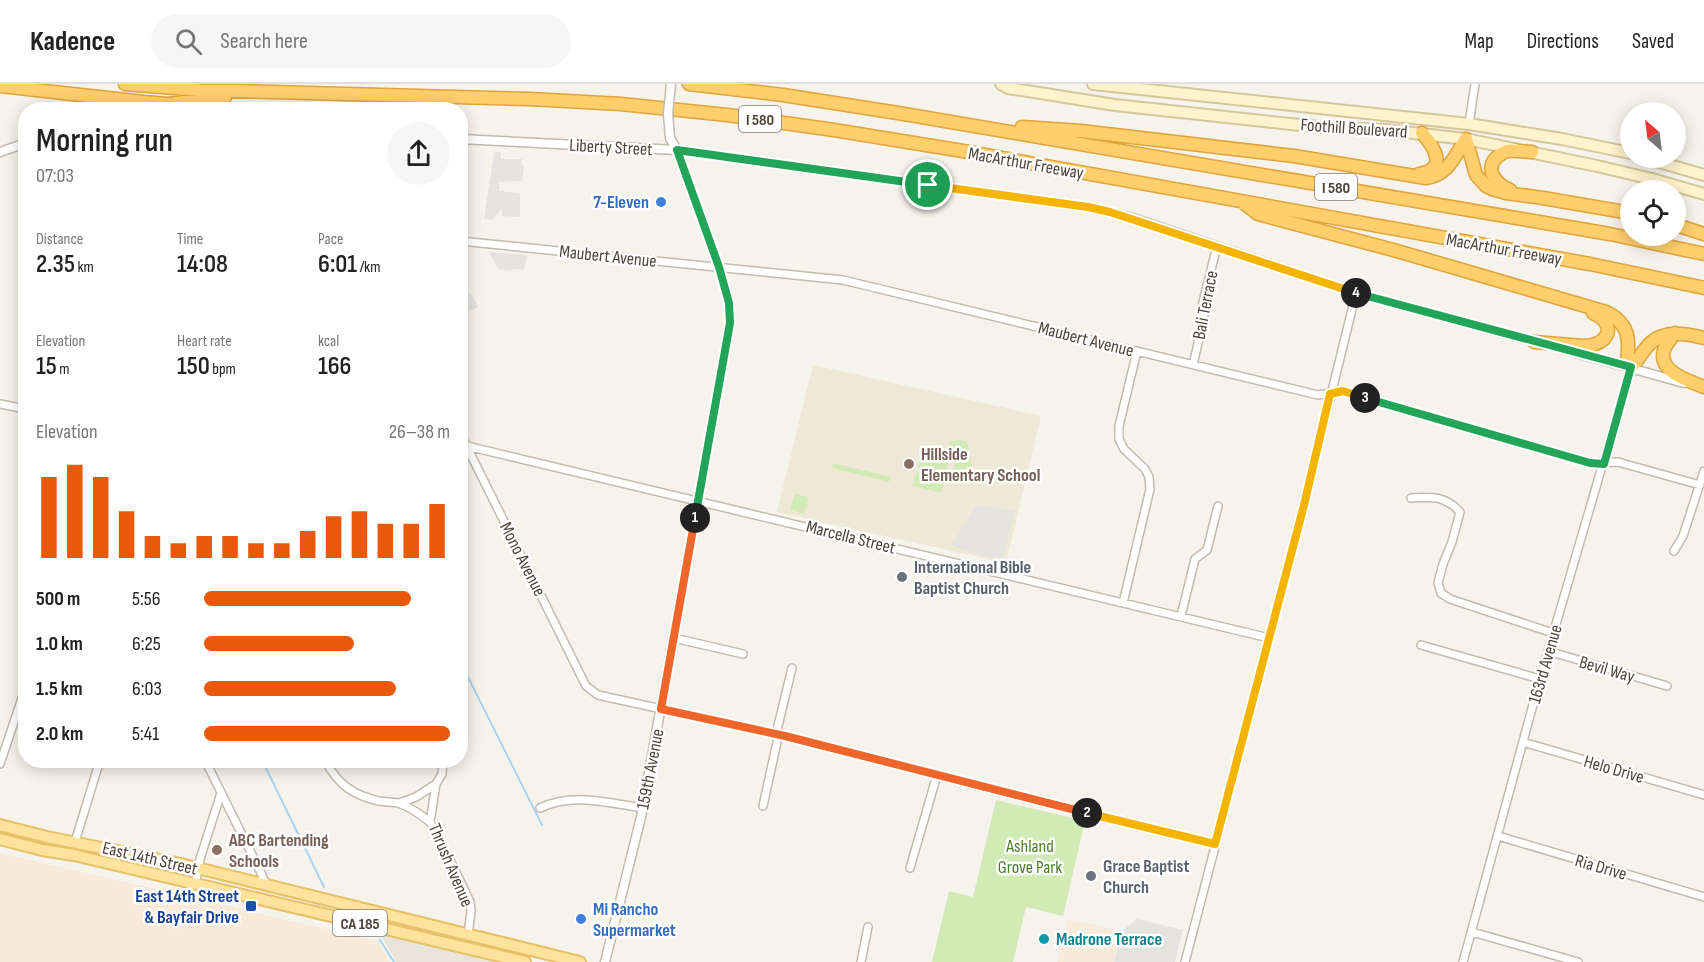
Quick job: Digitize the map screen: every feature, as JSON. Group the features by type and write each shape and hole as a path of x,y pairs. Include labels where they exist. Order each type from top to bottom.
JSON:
{"highway":[{"name":"MacArthur Freeway","path":"125,84 199,90 530,99 621,104 717,114 952,149 1590,264 1704,288"},
{"name":"MacArthur Freeway","path":"689,84 828,101 967,124 1598,232 1704,255"},
{"path":"0,86 143,102"},
{"path":"185,102 272,92"},
{"path":"967,124 1063,129 1247,150 1426,178 1434,177 1450,166 1466,139"},
{"path":"1395,174 1422,174 1434,167 1436,160 1434,149 1422,133"},
{"path":"1466,139 1476,175 1486,186 1498,192 1620,211"},
{"path":"1532,152 1506,151 1495,159 1491,171 1496,182 1507,189 1543,198"},
{"path":"1243,202 1258,214 1606,312 1618,320 1626,331 1629,338 1627,361 1631,367 1651,342 1659,337 1675,333 1704,338"},
{"path":"1686,228 1704,234"},
{"path":"1534,342 1591,346 1606,337 1607,324 1597,314 1553,296"},
{"path":"1675,333 1663,354 1666,364 1673,373 1704,388"}],"main road":[{"name":"Foothill Boulevard","path":"1001,84 1008,88 1115,105 1318,127 1422,133 1466,139 1656,180"},
{"name":"Foothill Boulevard","path":"1093,84 1469,124 1620,151"},
{"path":"1466,139 1469,124"},
{"path":"1680,168 1704,175"},
{"path":"1686,183 1691,171"},
{"name":"Foothill Boulevard","path":"1686,189 1704,194"},
{"name":"East 14th Street","path":"0,825 47,837 143,855 580,962"},
{"name":"East 14th Street","path":"0,840 74,855 525,962"}],"street":[{"name":"159th Avenue","path":"605,962 643,808 730,323 729,303 719,267 677,150 670,138 668,114 671,84"},
{"path":"1469,124 1475,84"},
{"name":"Liberty Street","path":"468,139 677,150 1088,207 1133,218 1356,293 1704,388"},
{"path":"0,152 18,146"},
{"name":"Maubert Avenue","path":"468,242 843,280 1318,395 1343,391 1590,463 1618,462 1700,485"},
{"name":"Bali Terrace","path":"1193,365 1204,317 1202,307 1217,246"},
{"path":"1185,962 1304,505 1356,293"},
{"path":"1123,603 1150,489 1149,477 1145,469 1124,449 1119,439 1119,426 1137,351"},
{"name":"163rd Avenue","path":"1463,962 1540,679 1631,367"},
{"path":"0,404 18,407"},
{"name":"Marcella Street","path":"468,446 1269,638"},
{"name":"Mono Avenue","path":"468,448 586,686 598,695 661,709"},
{"path":"1674,551 1683,536 1704,471"},
{"path":"1411,498 1432,498 1451,502 1460,512 1438,583 1441,593 1450,599 1553,633"},
{"path":"1181,616 1195,559 1207,550 1218,506"},
{"path":"674,638 743,654"},
{"path":"1421,645 1540,679"},
{"name":"Bevil Way","path":"1548,651 1667,686"},
{"path":"763,806 779,735 777,730 792,668"},
{"path":"661,709 779,735 1215,844"},
{"path":"0,764 18,710"},
{"name":"Helo Drive","path":"1523,742 1704,795"},
{"path":"75,842 98,768"},
{"path":"209,768 266,885"},
{"path":"329,768 343,785 356,794 399,803 430,822"},
{"name":"Thrush Avenue","path":"442,768 442,774 436,784 430,822 470,902 468,935"},
{"path":"910,868 937,775"},
{"path":"399,803 416,797 436,784"},
{"path":"190,884 198,869 221,793"},
{"path":"540,808 556,801 575,799 643,808"},
{"name":"Ria Drive","path":"1498,836 1704,897"},
{"path":"190,884 198,869"},
{"path":"861,962 868,927"},
{"path":"1472,932 1578,962"}],"shaded area":[{"path":"494,152 501,152 501,159 522,159 524,166 522,181 499,182 499,191 520,193 520,217 502,216 502,211 500,211 493,220 484,219"},
{"path":"489,252 527,255 524,270 498,269"},
{"path":"471,293 478,307 468,312 468,294"},
{"name":"Hillside Elementary School","path":"813,365 1041,416 1006,563 777,512"},
{"path":"977,505 1014,511 1003,559 964,551 952,544"},
{"path":"0,853 378,941 389,962 0,962"},
{"path":"1068,919 1122,931 1114,962 1057,962"},
{"path":"1137,919 1183,930 1175,962 1114,962 1122,931"},
{"path":"380,932 495,962 396,962"}],"green space":[{"path":"966,441 969,448 967,454 970,455 972,467 963,475 953,471 956,457 947,452 949,442"},
{"path":"921,453 949,459 945,474 918,468"},
{"path":"833,463 890,477 889,482 832,468"},
{"path":"917,471 945,477 941,493 913,486"},
{"path":"795,494 809,497 804,514 790,510"},
{"name":"Ashland Grove Park","path":"996,800 1085,821 1063,916 1026,907 1013,962 932,962 949,891 973,897"}],"waterway":[{"path":"468,677 542,825"},
{"path":"266,768 324,887"},
{"path":"380,940 394,962"}],"place":[{"name":"7-Eleven","path":"661,202"},
{"name":"Hillside Elementary School","path":"909,464"},
{"name":"International Bible Baptist Church","path":"902,577"},
{"name":"ABC Bartending Schools","path":"217,850"},
{"name":"Grace Baptist Church","path":"1091,876"},
{"name":"East 14th Street & Bayfair Drive","path":"251,906"},
{"name":"Mi Rancho Supermarket","path":"581,919"},
{"name":"Madrone Terrace","path":"1044,939"}],"route":[{"path":"677,150 928,185 1110,212 1356,293 1631,367 1604,464 1590,463 1343,391 1330,394 1304,505 1215,844 1040,802 785,736 661,709 730,323 729,303 719,267 677,150"}]}
